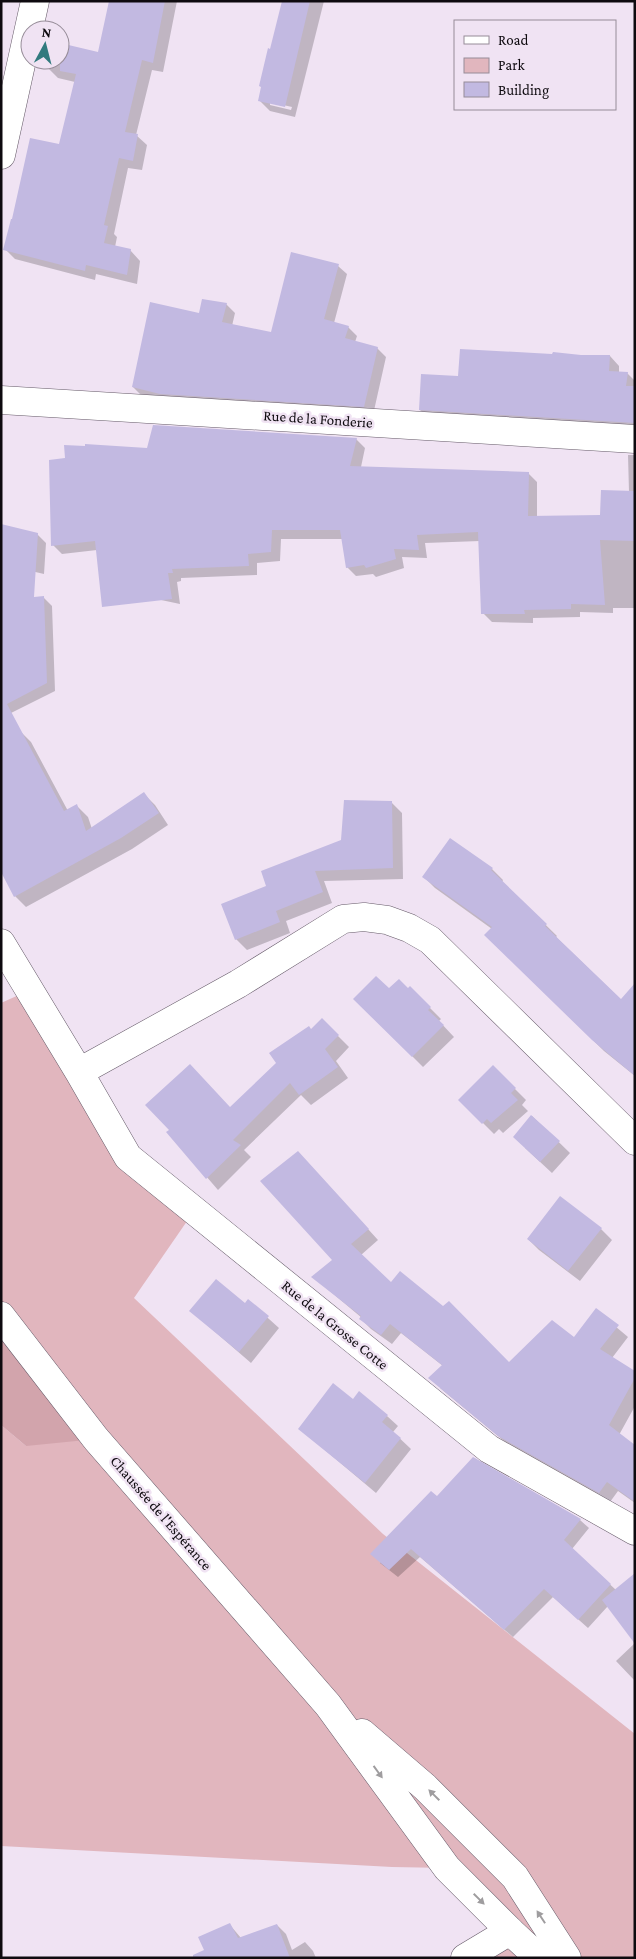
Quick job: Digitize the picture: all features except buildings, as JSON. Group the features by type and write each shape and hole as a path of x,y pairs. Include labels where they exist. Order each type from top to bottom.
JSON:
{"street":[{"path":"1,155 35,1"},
{"name":"Rue de la Fonderie","path":"1,400 635,439"},
{"path":"79,1072 238,984 343,919 372,918 387,920 409,928 430,940 635,1142"},
{"name":"Rue de la Grosse Cotte","path":"1,943 128,1157 489,1449 635,1531"},
{"name":"Chaussée de l'Espérance","path":"1,1316 96,1439 328,1705"},
{"path":"328,1705 448,1868 539,1958"},
{"path":"328,1705 425,1787 515,1877 567,1958"},
{"path":"465,1958 510,1931"}],"green space":[{"path":"30,990 128,1157 194,1211 134,1298 383,1534 635,1734 635,1958 465,1958 509,1931 447,1868 392,1867 1,1846 1,1425 26,1446 1,1316 1,1003"}],"shaded area":[{"path":"1,1316 96,1439 26,1446 1,1425"}]}
